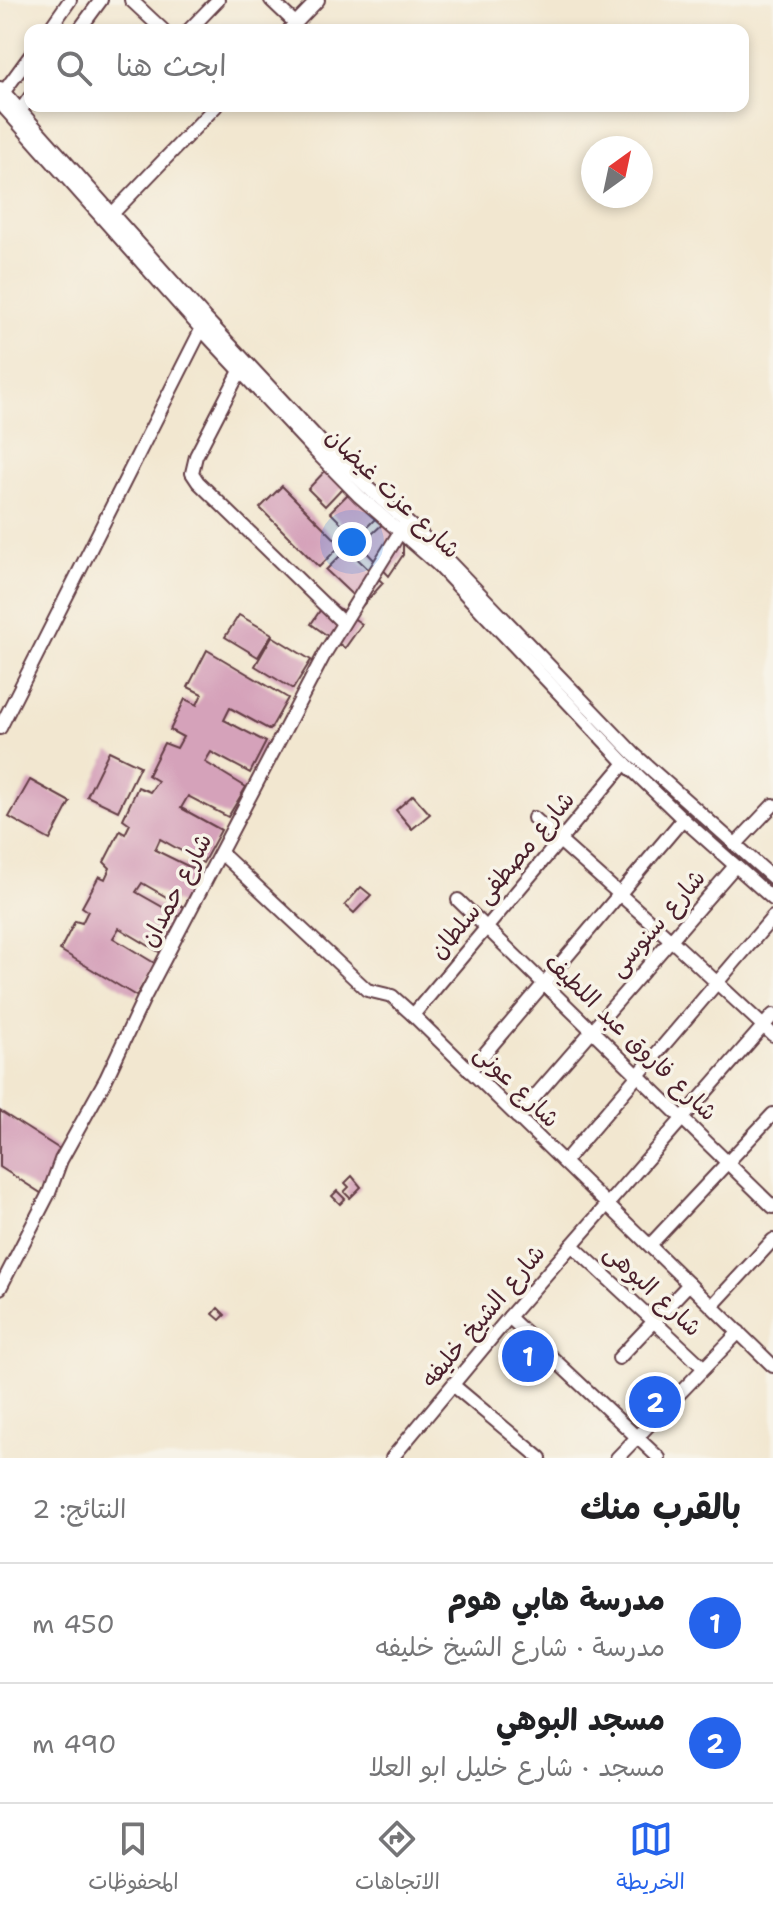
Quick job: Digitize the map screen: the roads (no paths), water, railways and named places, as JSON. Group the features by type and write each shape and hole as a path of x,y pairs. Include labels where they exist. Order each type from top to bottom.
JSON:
{"street":[{"path":"53,24 70,0"},
{"path":"83,24 101,0"},
{"path":"131,0 157,24"},
{"path":"195,24 218,0"},
{"path":"271,0 290,24"},
{"path":"295,24 318,0"},
{"path":"5,104 24,68"},
{"name":"شارع عزت غيضان","path":"5,104 112,214 240,371 359,496 403,526 458,571 628,747 773,878"},
{"name":"شارع عزت غيضان","path":"5,104 203,324 368,488 625,763 773,899"},
{"path":"112,214 210,112"},
{"path":"0,728 203,324"},
{"path":"240,371 196,456 192,473 343,623"},
{"name":"شارع حمدان","path":"0,1288 49,1193 61,1160 106,1079 151,985 325,653 403,526"},
{"name":"شارع مصطفى سلطان","path":"413,1015 625,763"},
{"path":"735,845 773,805"},
{"path":"534,818 768,1030"},
{"path":"470,1071 683,819"},
{"name":"شارع عونى","path":"221,853 363,987 392,996 413,1015 773,1366"},
{"name":"شارع سنوسى","path":"517,1117 735,866"},
{"name":"شارع فاروق عبد اللطيف","path":"458,900 773,1207"},
{"path":"564,1162 773,917"},
{"name":"شارع الشيخ خليفه","path":"392,1458 608,1204 768,1030 773,1015"},
{"path":"650,1245 773,1114"},
{"path":"712,1306 773,1240"},
{"name":"شارع البوهى","path":"572,1245 704,1368"},
{"path":"619,1358 689,1284"},
{"path":"509,1317 659,1458"},
{"path":"617,1458 739,1332"},
{"path":"453,1385 540,1458"}],"place":[{"name":"مدرسة هابي هوم","path":"528,1356"},
{"name":"مسجد البوهي","path":"655,1402"}]}
